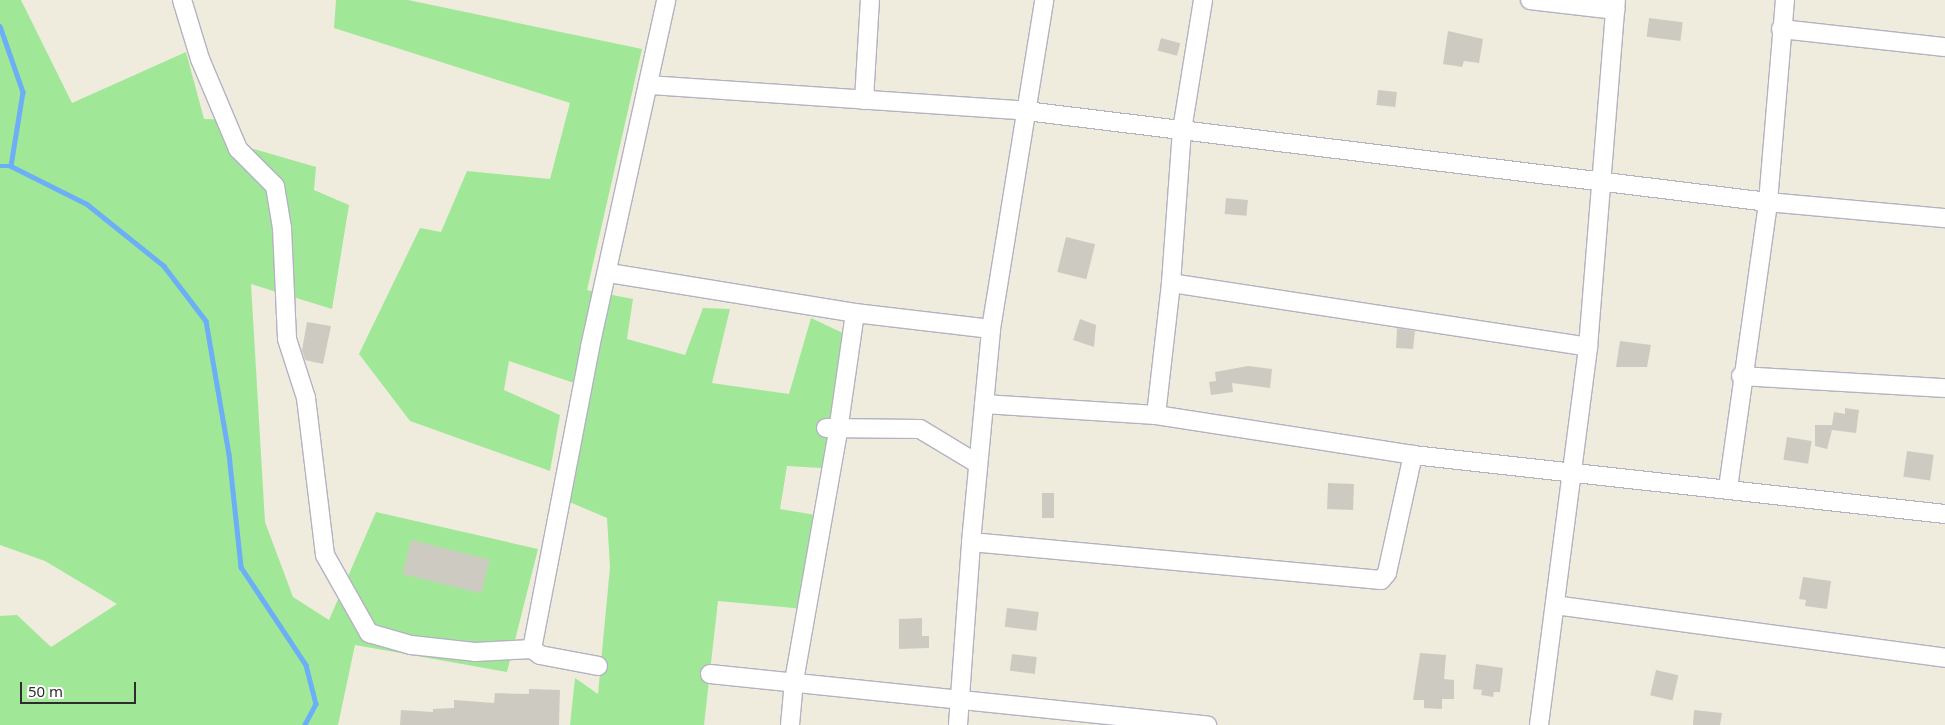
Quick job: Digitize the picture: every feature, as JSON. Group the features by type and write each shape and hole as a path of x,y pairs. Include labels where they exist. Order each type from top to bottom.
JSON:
{"street":[{"path":"182,0 200,60 238,149 275,186 282,228 287,339 306,398 325,555 369,633 412,644 475,652 532,648 540,655 598,666"},
{"path":"532,648 590,348 609,273 666,0"},
{"path":"864,100 870,0"},
{"path":"958,725 970,542 991,329 1044,0"},
{"path":"1156,415 1171,283 1182,130 1203,0"},
{"path":"1530,0 1616,5 1588,347 1539,725"},
{"path":"1728,488 1741,376 1768,202 1784,0"},
{"path":"1781,29 1945,47"},
{"path":"649,85 1026,111 1768,202 1945,218"},
{"path":"609,273 855,313 991,329"},
{"path":"1171,283 1588,347"},
{"path":"790,725 794,681 832,430 855,313"},
{"path":"1741,376 1945,388"},
{"path":"984,404 1156,415 1412,455 1728,488 1945,514"},
{"path":"832,430 920,429 978,464"},
{"path":"970,542 1381,580 1387,573 1412,455"},
{"path":"1555,606 1945,658"},
{"path":"710,674 794,681 961,702 1207,725"}],"green space":[{"path":"0,0 21,0 72,103 186,52 204,119 237,120 240,145 316,167 314,190 349,205 332,309 251,284 265,522 293,597 329,620 376,512 538,549 507,672 355,645 338,725 0,725 0,616 17,615 51,647 117,604 45,561 0,545"},
{"path":"336,0 408,0 642,49 587,290 633,299 627,339 685,355 703,308 730,309 712,383 789,394 811,318 847,335 822,468 787,466 780,509 827,517 815,610 718,601 704,725 570,725 575,678 598,694 610,567 607,518 560,498 577,384 509,361 504,390 560,415 550,471 410,421 359,354 420,228 441,232 467,171 550,179 570,103 334,28"}],"building":[{"path":"1649,18 1683,22 1680,41 1647,37"},
{"path":"1448,31 1483,39 1479,63 1464,61 1462,67 1443,64"},
{"path":"1161,38 1180,43 1177,56 1158,51"},
{"path":"1378,90 1397,92 1395,107 1376,105"},
{"path":"1226,198 1248,200 1247,216 1225,214"},
{"path":"1066,237 1095,244 1086,279 1057,272"},
{"path":"1080,319 1096,325 1094,347 1073,340"},
{"path":"307,322 331,326 323,364 305,360 302,350"},
{"path":"1397,328 1415,331 1413,349 1396,348"},
{"path":"1620,341 1651,345 1647,367 1616,367"},
{"path":"1248,366 1272,369 1270,388 1232,383 1233,392 1211,395 1209,382 1216,381 1215,372"},
{"path":"1845,408 1859,410 1856,433 1832,430 1827,449 1815,446 1815,425 1832,425 1834,412 1845,414"},
{"path":"1787,437 1812,441 1808,464 1783,460"},
{"path":"1907,451 1934,455 1930,481 1903,477"},
{"path":"1328,483 1354,484 1353,510 1327,509"},
{"path":"1042,493 1054,493 1054,518 1042,518"},
{"path":"411,540 490,560 481,594 403,574"},
{"path":"1803,577 1831,581 1827,609 1805,606 1806,600 1799,599"},
{"path":"1007,608 1039,612 1036,631 1005,627"},
{"path":"922,618 922,636 929,636 929,648 899,649 899,619"},
{"path":"1420,653 1446,655 1444,679 1454,680 1454,699 1442,699 1442,709 1424,708 1424,700 1413,700"},
{"path":"1012,654 1037,657 1035,674 1010,671"},
{"path":"1476,664 1503,668 1500,692 1494,692 1493,697 1481,695 1482,690 1473,689"},
{"path":"1656,670 1678,675 1673,701 1650,695"},
{"path":"529,689 560,690 559,725 400,725 401,710 433,712 433,709 454,708 454,700 494,703 495,693 529,694"},
{"path":"1694,710 1722,713 1720,725 1693,725"}],"waterway":[{"path":"0,26 23,92 11,166 87,204 164,266 206,321 229,454 241,567 306,665 316,704 305,725"},
{"path":"0,166 11,166"}]}
